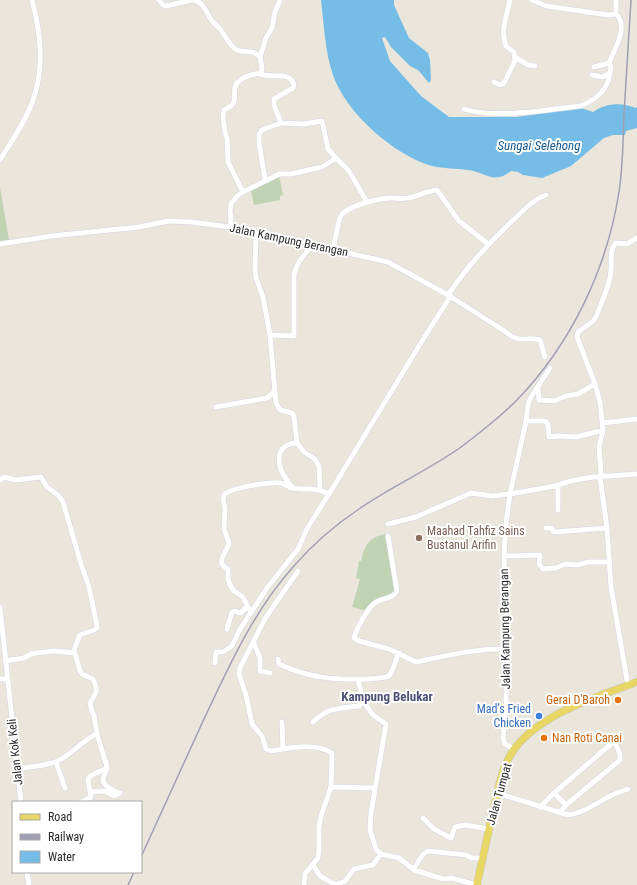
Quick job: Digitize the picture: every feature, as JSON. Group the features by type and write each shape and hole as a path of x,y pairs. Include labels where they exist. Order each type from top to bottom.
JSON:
{"main road":[{"name":"Jalan Tumpat","path":"477,885 504,767 514,749 532,730 548,719 567,709 637,682"}],"street":[{"path":"0,160 32,103 38,83 41,41 32,0"},
{"path":"158,0 166,6 193,0 200,2 212,20 223,32 233,48 237,50 254,52 260,57"},
{"path":"261,74 262,68 260,57 266,38 272,28 275,12 280,0"},
{"path":"494,82 500,85 504,83 515,61 513,50 506,46 504,34 504,27 510,0"},
{"path":"532,0 539,4 554,7 608,15 616,14"},
{"path":"464,109 473,112 494,113 580,106 590,102 600,95 606,88 611,67 609,63 621,32 620,20 616,14 616,0"},
{"path":"515,57 528,65 535,66"},
{"path":"594,67 609,63"},
{"path":"592,75 602,77 610,73"},
{"path":"243,192 229,165 227,138 223,117 224,110 234,102 234,87 238,82 255,74 261,74 265,76 287,76 294,82 293,88 274,99 274,105 281,123"},
{"path":"264,182 259,143 259,134 261,131 281,123 304,124 322,121 328,149 349,171 367,202"},
{"path":"230,227 231,204 237,196 243,192 279,174 291,174 322,167 336,158"},
{"path":"333,249 342,215 349,209 362,203 392,198 409,198 428,191 437,190 459,221 488,244"},
{"path":"216,663 216,652 223,652 232,646 240,628 267,588 298,549 308,527 422,341 457,280 488,244 525,208 546,194"},
{"name":"Jalan Kampung Berangan","path":"0,244 52,236 139,227 168,221 191,222 230,227 277,235 312,245 388,262 449,296 506,332 512,338 540,340 544,356"},
{"path":"256,232 256,278 263,298 270,335 274,392 278,408 282,411 292,413 294,416 297,443 304,452 315,459 318,463 320,489"},
{"path":"628,686 611,588 608,528 600,477 599,447 603,430 600,402 595,384 577,337 578,332 592,322 596,317 610,279 614,245 616,243 627,244 637,238"},
{"path":"270,335 294,336 294,274 301,258 312,245"},
{"name":"Jalan Kampung Berangan","path":"514,749 505,744 503,738 506,702 507,649 504,556 506,524 510,494 529,401 550,368"},
{"path":"538,387 539,400 554,401 566,396 578,394 595,384"},
{"path":"216,407 267,398 274,392"},
{"path":"602,423 637,418"},
{"path":"526,421 545,421 548,424 549,437 577,437 603,430"},
{"path":"292,488 283,472 279,462 279,457 283,448 290,444 297,443"},
{"path":"388,524 416,517 470,493 492,496 510,494 558,486 576,480 637,474"},
{"path":"0,480 5,477 15,480 41,477 47,487 58,495 63,502 89,587 97,628 80,635 74,647 80,672 93,679 97,688 96,694 90,702 97,734 107,767 107,772 103,779 108,787 120,793 114,796 104,791 90,792"},
{"path":"251,613 243,597 234,591 230,585 228,569 224,567 222,562 222,555 229,543 224,529 224,495 230,491 263,483 283,483 292,488 320,489 329,494"},
{"path":"558,486 558,510"},
{"path":"546,528 550,528 554,532 608,528"},
{"path":"388,536 397,591 394,595 374,603 357,628 354,638 359,641 399,653 416,662 433,657 507,649"},
{"path":"504,556 540,555 539,564 543,569 556,568 565,564 577,565 589,562 610,562"},
{"path":"298,571 266,617 240,668 239,674 246,695 252,724 262,736 266,749 271,751 310,747 332,753 331,787 320,816 318,858 305,874 304,885"},
{"path":"227,630 232,612 235,611 240,613 247,606"},
{"name":"Jalan Kok Keli","path":"0,607 2,654 5,661 8,679 20,801"},
{"path":"254,643 260,658 259,670 270,673"},
{"path":"5,661 24,658 36,653 54,651 75,653"},
{"path":"278,659 279,664 311,676 333,679 358,679 389,676 399,653"},
{"path":"0,679 8,679"},
{"path":"358,679 363,701 373,715 386,724 370,823 370,830 376,849 381,854 399,858 413,869 416,867 424,853 428,851 466,855 472,858 483,858"},
{"path":"313,722 327,711 336,708 359,706 363,701"},
{"path":"282,722 283,749"},
{"path":"17,769 56,762 90,737 97,734"},
{"path":"540,807 554,793 614,743 620,754 620,760 562,810 556,812"},
{"path":"56,762 65,788"},
{"path":"84,801 90,799 87,778 107,767"},
{"path":"331,787 375,788"},
{"path":"497,793 566,815 574,814 610,796 628,789"},
{"path":"554,793 566,805"},
{"path":"423,818 434,829 451,838 455,827 465,825 489,829"},
{"path":"313,865 320,876 338,884 345,881 354,869 373,865 381,854"},
{"path":"414,870 443,879 451,878 477,885"},
{"path":"27,873 29,885"}],"green space":[{"path":"279,175 283,195 280,196 280,200 254,205 251,190"},
{"path":"0,187 9,240 0,241"},
{"path":"385,534 390,535 398,595 375,604 370,612 352,607 360,579 356,578 359,561 361,561 368,543 371,540"}],"water":[{"name":"Sungai Selehong","path":"321,0 394,0 394,5 409,38 428,53 430,60 431,80 429,83 418,70 410,66 391,47 385,37 382,38 390,61 421,96 449,117 516,117 581,108 593,112 608,105 619,104 637,107 637,128 626,131 625,135 613,135 604,138 571,166 542,178 523,175 518,172 511,171 505,175 494,177 474,171 441,168 418,161 388,143 373,131 348,103 339,89 328,57"}],"railway":[{"path":"142,855 233,659 254,621 279,584 308,551 350,515 449,455 497,418 517,400 536,378 554,355 570,330 584,304 606,249 619,192 631,0"},
{"path":"128,885 134,873"}],"place":[{"name":"Maahad Tahfiz Sains Bustanul Arifin","path":"419,538"},
{"name":"Gerai D'Baroh","path":"618,700"},
{"name":"Mad’s Fried Chicken","path":"539,716"},
{"name":"Nan Roti Canai","path":"544,738"}],"district":[{"name":"Kampung Belukar","path":"387,696"}]}
